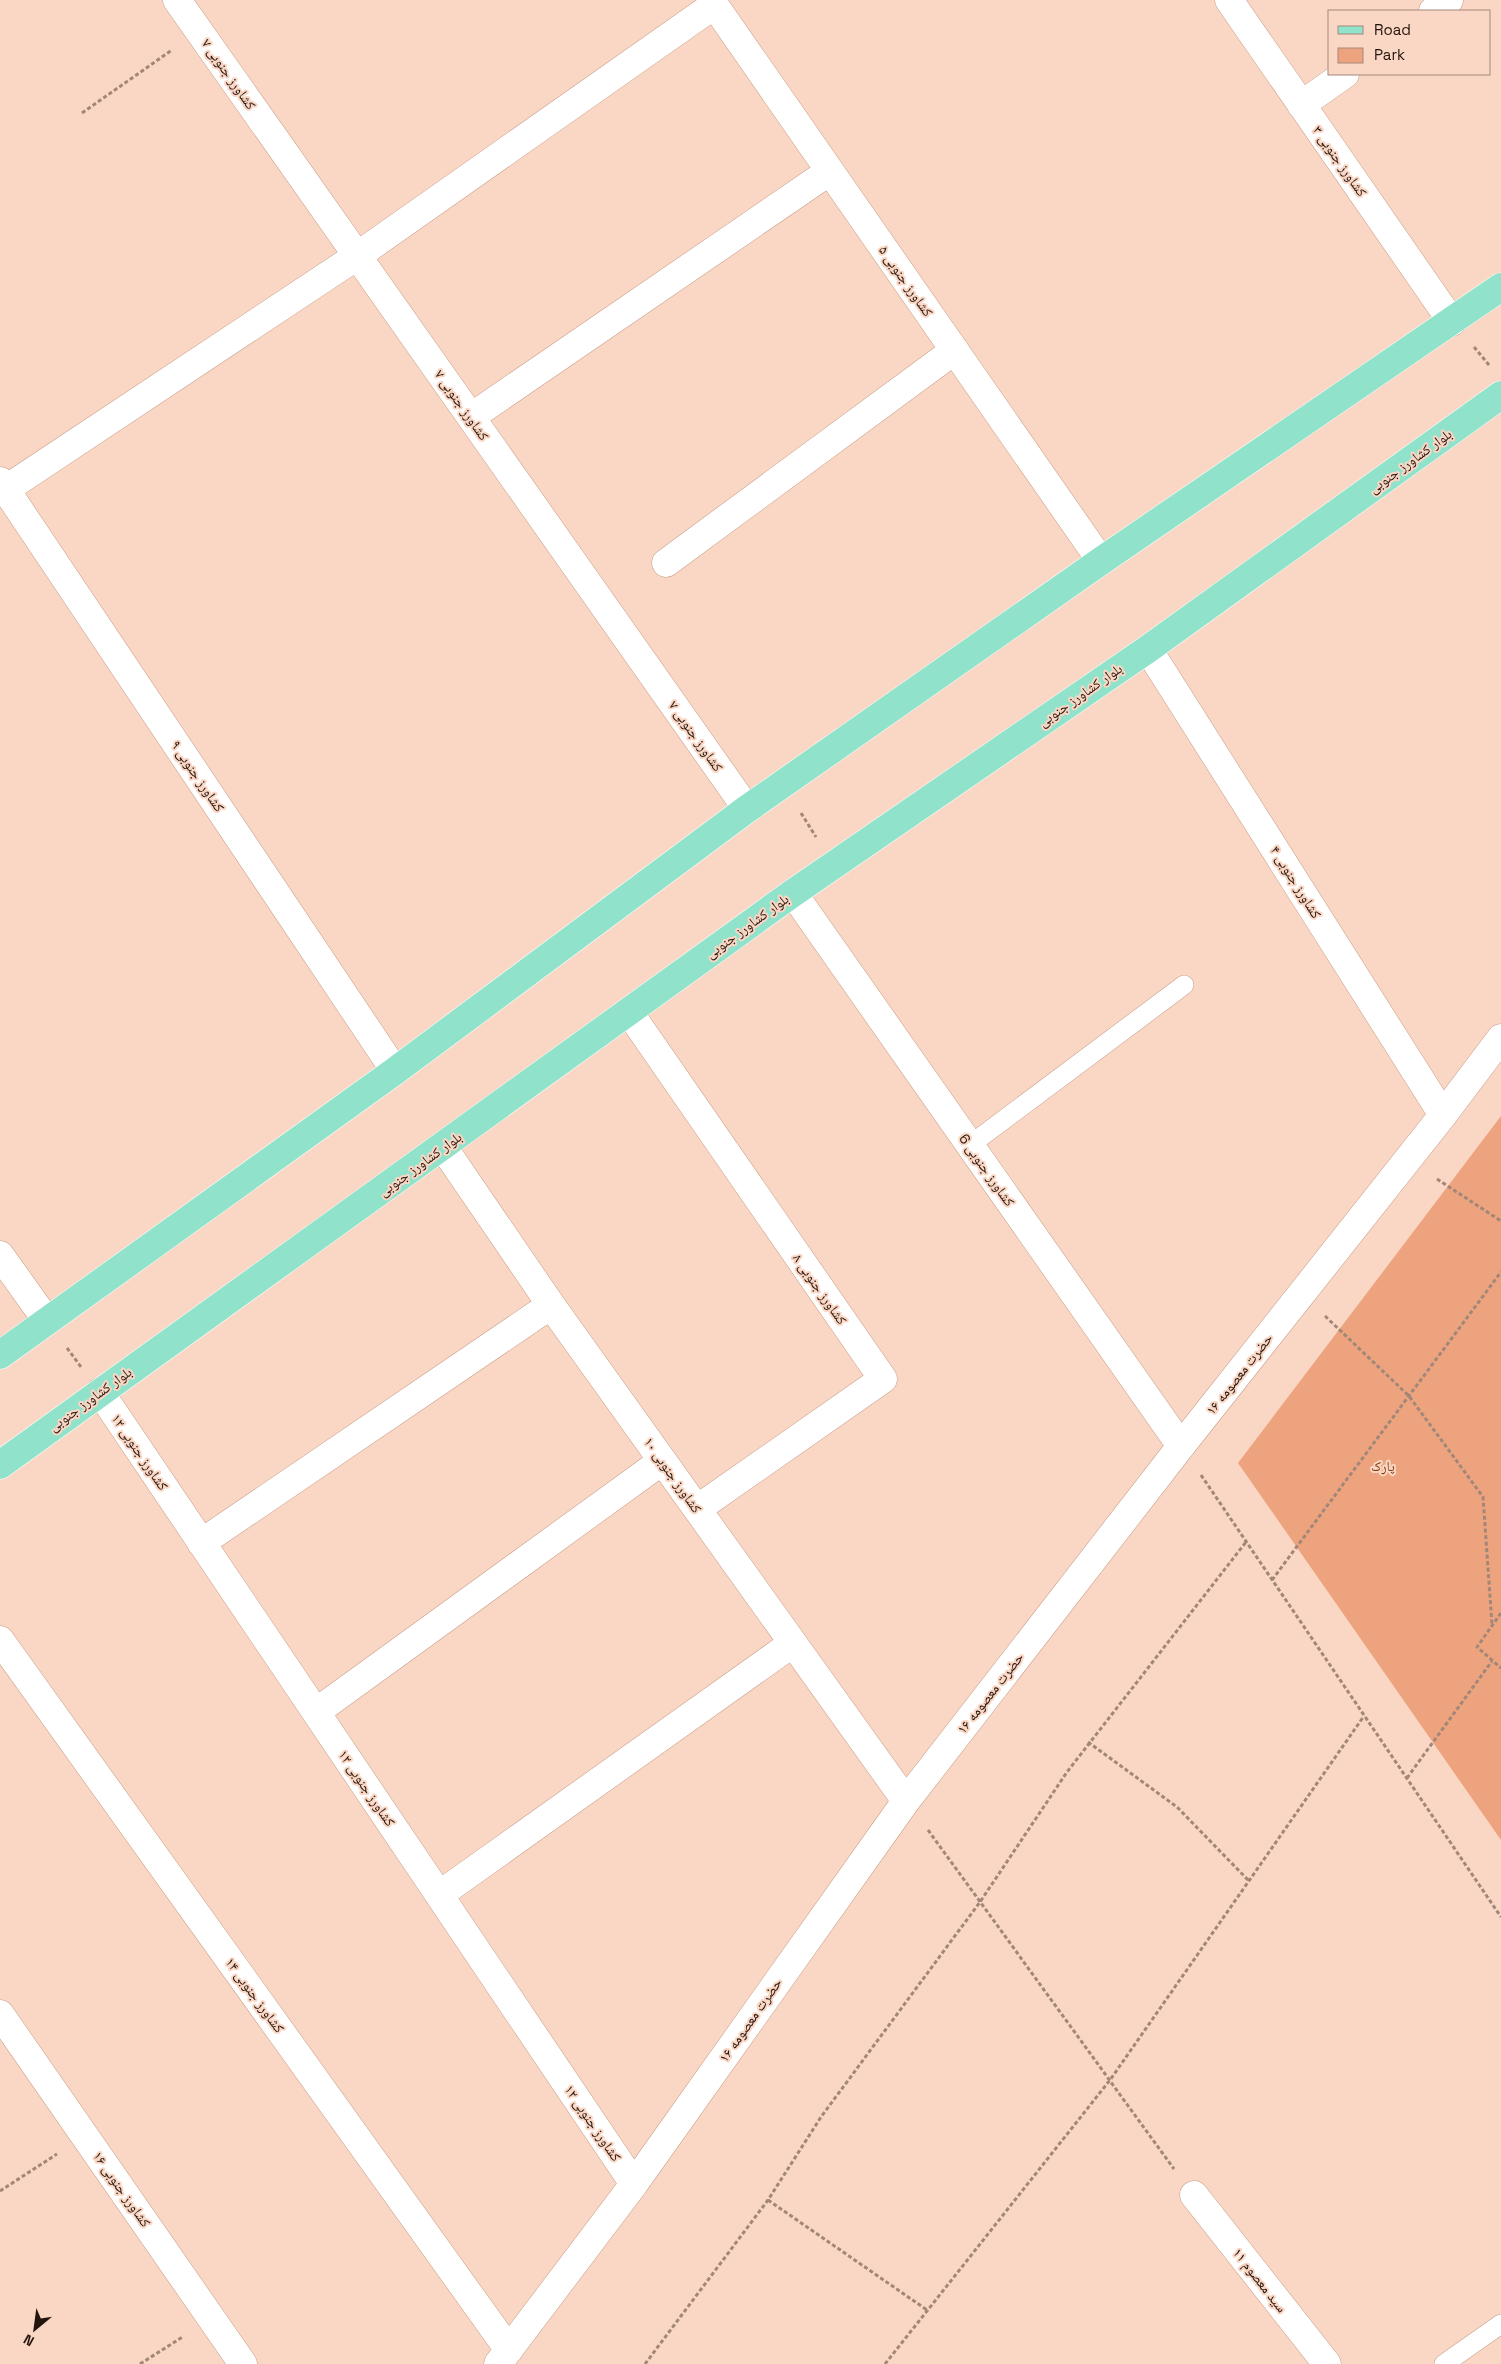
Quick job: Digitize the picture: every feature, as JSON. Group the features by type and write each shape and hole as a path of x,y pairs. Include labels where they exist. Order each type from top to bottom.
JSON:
{"main road":[{"path":"0,1354 395,1071 747,809 1101,561 1501,287"},
{"name":"بلوار کشاورز جنوبی","path":"0,1466 793,893 1148,648 1498,383"}],"street":[{"name":"کشاورز جنوبی ۷","path":"178,0 747,809"},
{"name":"کشاورز جنوبی ۳","path":"1229,0 1452,322"},
{"path":"1434,10 1449,0"},
{"path":"3,485 357,256 712,2"},
{"name":"کشاورز جنوبی ۵","path":"712,2 1101,561"},
{"path":"1301,105 1344,75"},
{"path":"471,417 830,171"},
{"path":"666,563 955,350"},
{"name":"کشاورز جنوبی ۹","path":"3,485 395,1071"},
{"name":"کشاورز جنوبی ۴","path":"1148,648 1444,1115"},
{"name":"کشاورز جنوبی 6","path":"793,893 1181,1446"},
{"name":"کشاورز جنوبی ۸","path":"629,1012 883,1379 697,1509"},
{"name":"حضرت معصومه ۱۶","path":"504,2357 634,2184 906,1801 1181,1446 1444,1115 1501,1038"},
{"name":"کشاورز جنوبی ۱۰","path":"443,1147 550,1305 906,1801"},
{"path":"0,1255 47,1321"},
{"path":"201,1543 550,1305"},
{"name":"کشاورز جنوبی ۱۲","path":"100,1392 634,2184"},
{"path":"316,1712 662,1461"},
{"name":"کشاورز جنوبی ۱۴","path":"0,1640 504,2357"},
{"path":"439,1894 793,1643"},
{"name":"کشاورز جنوبی ۱۶","path":"0,2014 243,2364"},
{"name":"سید معصوم ۱۱","path":"1194,2195 1326,2364"}],"lane":[{"path":"970,1145 1184,985"},
{"path":"1444,2364 1501,2324"}],"path":[{"path":"82,113 199,30"},
{"path":"1452,322 1498,383"},
{"path":"782,785 835,864"},
{"path":"1408,1160 1501,1221"},
{"path":"1272,1580 1501,1272"},
{"path":"1302,1294 1408,1396 1483,1497 1492,1625"},
{"path":"47,1321 100,1392"},
{"path":"1181,1446 1501,1917"},
{"path":"644,2364 768,2200 821,2117 980,1902 1088,1742 1246,1542"},
{"path":"1501,1613 1477,1647 1501,1668"},
{"path":"1407,1778 1492,1661"},
{"path":"884,2364 1110,2080 1364,1716"},
{"path":"1088,1742 1177,1807 1249,1881"},
{"path":"906,1801 1194,2195"},
{"path":"0,2191 85,2136"},
{"path":"768,2200 927,2310"},
{"path":"140,2364 212,2318"}],"green space":[{"name":"پارک","path":"1501,1116 1501,1840 1238,1463"}]}
